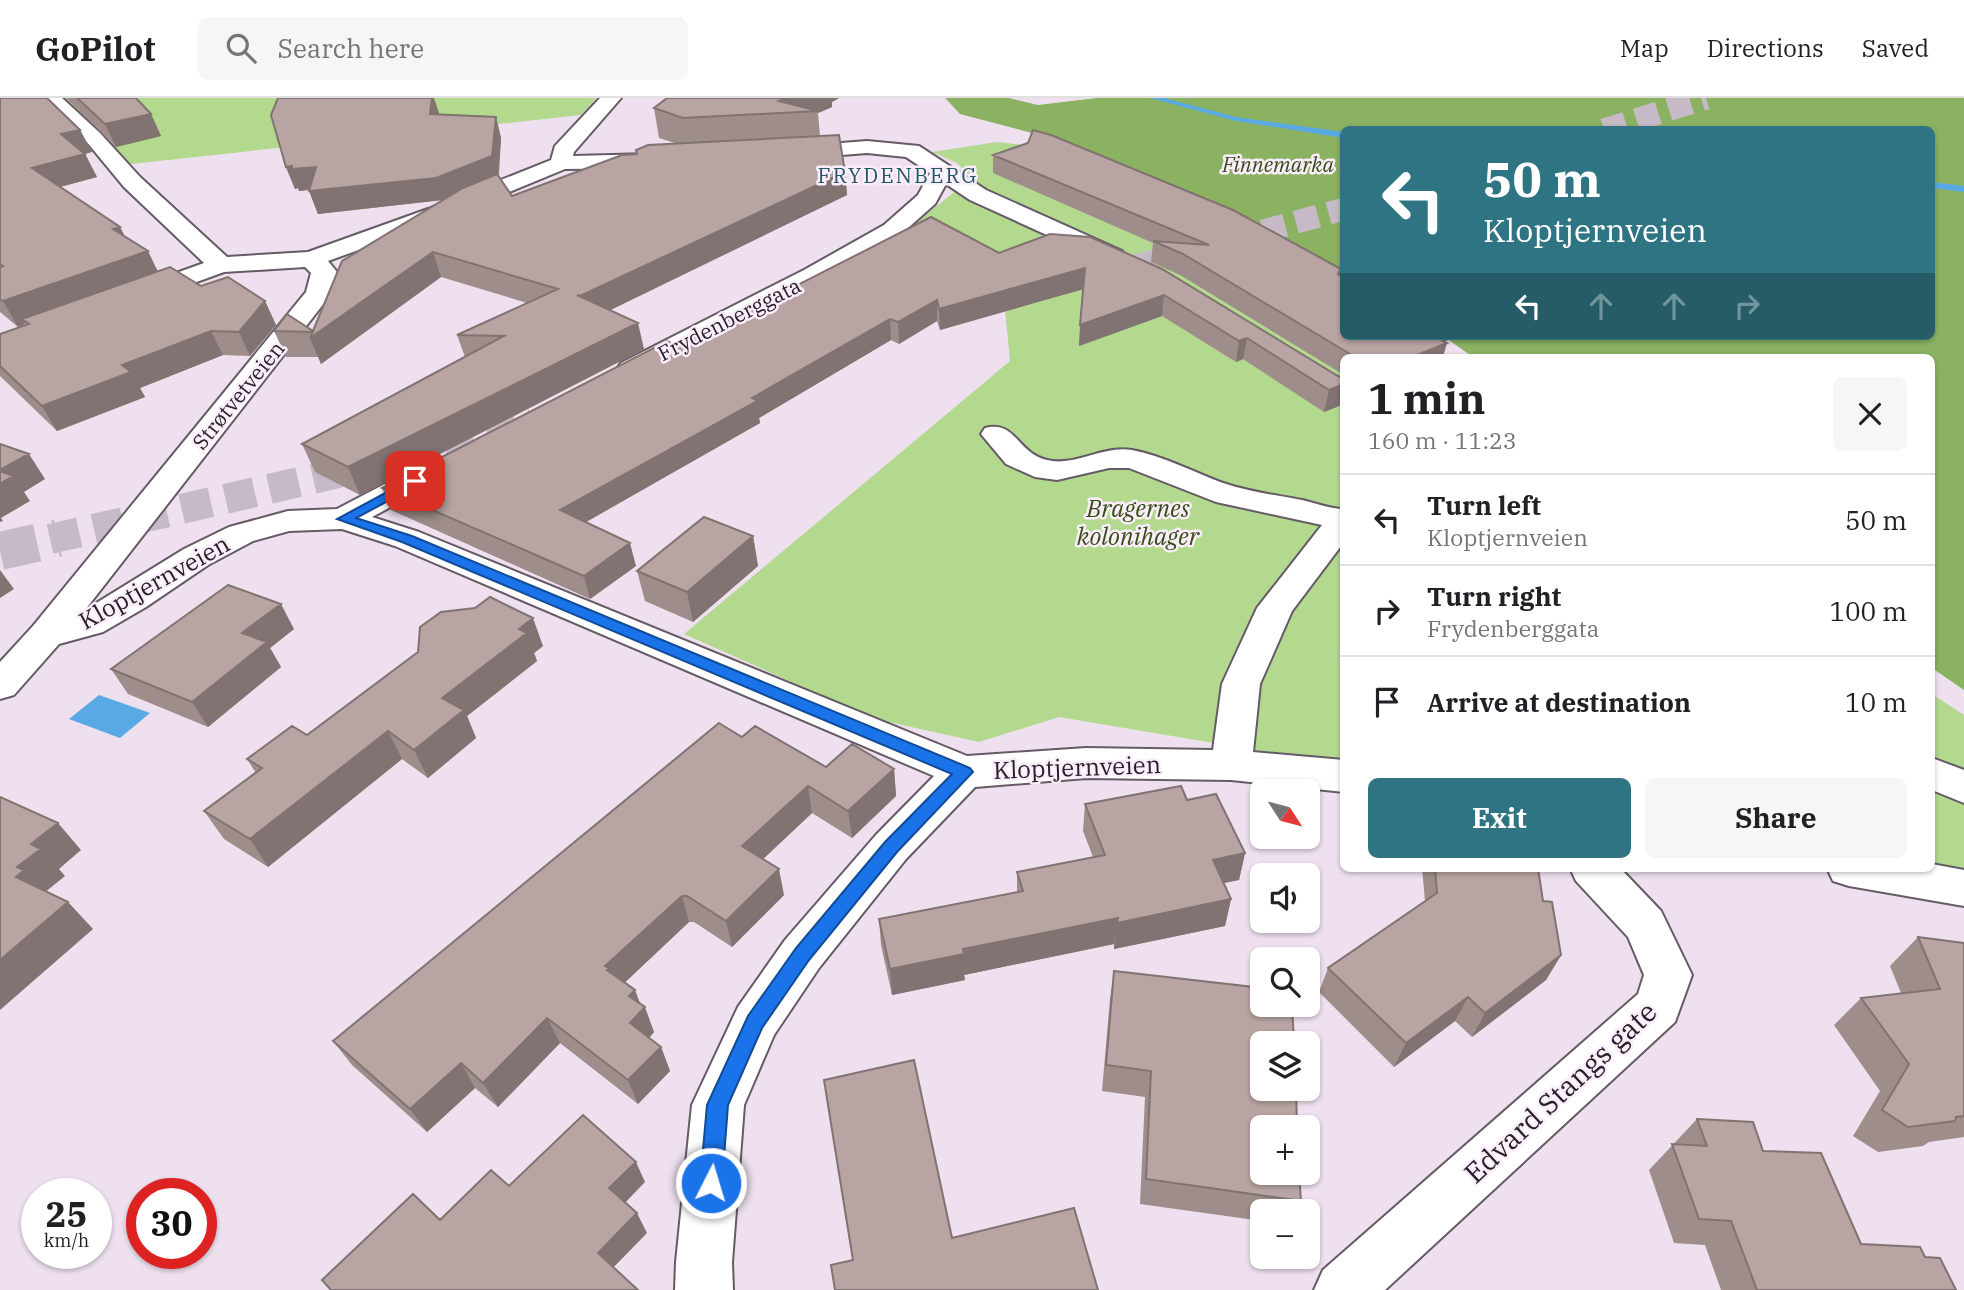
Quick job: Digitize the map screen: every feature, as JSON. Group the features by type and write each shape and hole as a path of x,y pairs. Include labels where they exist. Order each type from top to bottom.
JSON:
{"street":[{"path":"50,98 93,137 132,182 221,265"},
{"path":"562,163 563,151 611,98"},
{"path":"766,154 867,147 911,151 978,195 1138,267"},
{"path":"117,303 221,265 311,259 436,214 562,163 669,160"},
{"name":"Frydenberggata","path":"607,381 813,275 892,230 928,199 943,170"},
{"name":"Strøtvetveien","path":"0,686 46,635 319,293 324,272 311,259"},
{"path":"996,433 1006,450 1026,463 1048,470 1065,471 1109,458 1130,459 1229,495 1340,519"},
{"path":"344,519 451,462"},
{"name":"Kloptjernveien","path":"46,635 90,623 133,599 196,557 241,534 288,521 344,519 407,539 964,772 1086,763 1231,765 1340,776"},
{"path":"1231,765 1241,684 1275,608 1340,524"},
{"path":"704,1290 704,1262 718,1105 755,1022 802,954 891,847 964,772"},
{"path":"1935,774 1964,787"},
{"name":"Edvard Stangs gate","path":"1343,1290 1658,1007 1668,975 1645,925 1596,872"},
{"path":"1872,872 1964,888"}],"green space":[{"path":"61,98 596,98 581,115 131,164"},
{"name":"Finnemarka","path":"945,98 1009,98 1038,105 1097,98 1964,98 1964,690 1935,670 1935,354 1469,354 1449,340 1935,340 1935,126 1340,126 1340,273 1249,222 1062,141 960,114"},
{"name":"Bragernes kolonihager","path":"997,142 1024,145 1340,334 1340,340 1344,340 1344,354 1340,354 1340,764 1059,717 979,742 875,719 684,634 1010,361 1005,310 877,253 972,178 957,163 932,152"},
{"path":"1935,696 1964,715 1964,870 1935,865"}],"water":[{"path":"99,695 150,713 120,738 69,719"}],"building":[{"path":"0,98 47,98 80,130 61,134 85,154 32,168 120,227 113,229 148,251 3,301 0,299 0,267 3,266 0,264"},
{"path":"77,98 136,98 151,114 105,124"},
{"path":"278,98 432,98 430,114 496,117 492,156 436,178 309,191 316,167 286,167 271,115"},
{"path":"667,98 786,98 779,101 818,111 683,118 654,108"},
{"path":"1033,130 1051,135 1233,210 1340,268 1340,340 1446,340 1443,341 1447,343 1420,354 1350,354 1183,254 1153,241 1209,245 993,155 1028,143"},
{"path":"839,135 845,172 580,296 577,295 638,323 348,467 302,444 504,336 457,335 558,289 433,252 310,338 313,332 274,331 287,314 313,331 342,261 463,188 497,174 512,196 622,155 637,154 636,150 648,145"},
{"path":"931,217 999,253 1050,234 1090,237 1162,269 1340,377 1340,386 1329,390 1247,338 1239,341 1164,295 1080,325 1085,268 939,309 937,300 898,322 890,319 752,398 757,401 560,510 630,543 584,576 382,488 667,341 678,346"},
{"path":"170,267 201,286 228,277 265,301 239,332 211,331 122,365 131,372 42,406 0,366 0,334 29,324 22,319"},
{"path":"0,444 29,454 0,470"},
{"path":"0,471 13,476 0,484"},
{"path":"704,517 753,536 687,592 637,571"},
{"path":"228,585 281,604 242,633 267,642 192,702 111,669"},
{"path":"490,597 533,618 519,629 527,633 442,698 464,710 414,750 388,731 250,839 204,811 262,768 247,759 292,726 307,735 418,652 420,627 441,612 475,608"},
{"path":"719,723 742,737 755,726 826,767 852,744 894,769 848,811 808,786 742,846 779,869 726,921 687,896 682,896 605,966 635,990 629,996 645,1007 630,1023 661,1047 628,1080 547,1018 483,1083 461,1063 410,1109 333,1041"},
{"path":"1181,786 1187,800 1216,794 1245,853 1213,860 1231,899 1117,923 1118,918 963,949 964,954 890,969 879,919 1023,891 1017,872 1105,855 1085,804"},
{"path":"0,797 58,823 31,844 41,849 17,867 24,870 16,877 68,902 0,960"},
{"path":"1435,872 1539,872 1543,901 1552,902 1561,955 1485,1013 1468,997 1406,1043 1328,968 1437,893"},
{"path":"1918,937 1964,943 1964,1116 1956,1117 1955,1121 1908,1127 1882,1110 1909,1064 1861,998 1940,989"},
{"path":"1114,971 1250,987 1250,1017 1293,1017 1293,1031 1250,1031 1250,1101 1296,1101 1297,1115 1250,1115 1250,1185 1300,1185 1301,1199 1146,1179 1151,1071 1106,1065"},
{"path":"914,1060 952,1238 1074,1208 1098,1290 835,1290 831,1265 853,1260 824,1080"},
{"path":"583,1115 636,1162 609,1188 637,1213 598,1253 638,1290 331,1290 322,1280 413,1194 440,1220 491,1170 509,1186"},
{"path":"1697,1119 1753,1122 1763,1151 1821,1153 1861,1244 1920,1247 1925,1257 1940,1258 1956,1290 1757,1290 1731,1221 1699,1219 1672,1144 1707,1146"}],"waterway":[{"path":"1154,98 1236,119 1340,134"},
{"path":"1935,185 1964,189"}],"tunnel":[{"path":"1617,126 1706,98"},
{"path":"1099,276 1340,210"},
{"path":"50,539 330,475 532,423"},
{"path":"0,551 58,538"}],"district":[{"name":"FRYDENBERG","path":"898,175"}],"route":[{"path":"415,481 344,519 407,539 964,772 891,847 802,954 755,1022 718,1105 711,1183"}]}
